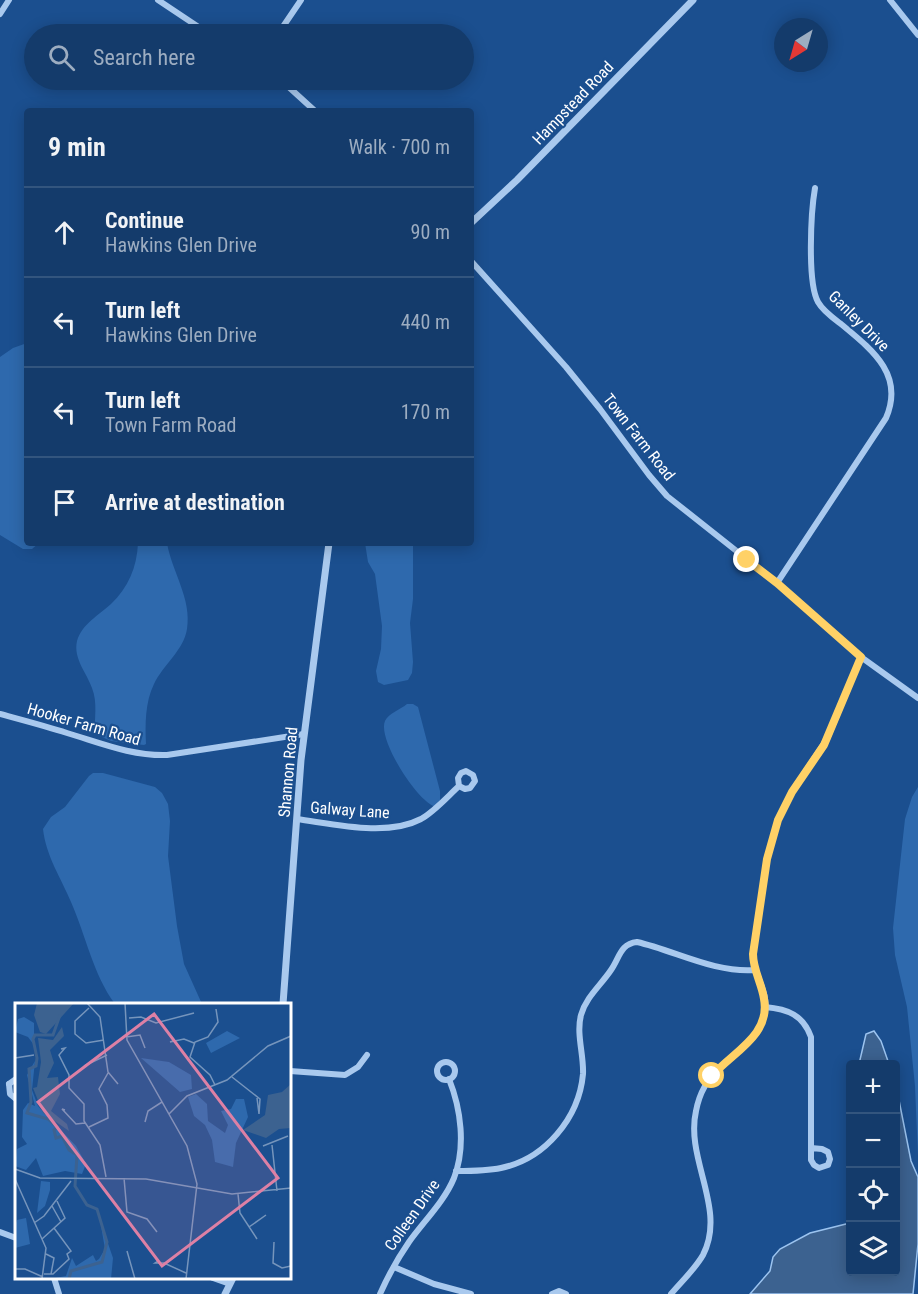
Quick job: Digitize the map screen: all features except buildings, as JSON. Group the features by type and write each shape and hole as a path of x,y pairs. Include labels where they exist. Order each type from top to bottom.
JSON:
{"street":[{"path":"0,14 9,0"},
{"path":"158,0 193,24"},
{"path":"285,24 301,0"},
{"name":"Hampstead Road","path":"474,220 522,175 693,0"},
{"path":"891,0 918,35"},
{"path":"292,90 312,108"},
{"name":"Ganley Drive","path":"777,583 886,418 892,399 889,379 881,361 867,346 823,309 814,292 812,274 814,188"},
{"name":"Town Farm Road","path":"474,264 566,367 667,496 777,583 861,657 918,698"},
{"name":"Shannon Road","path":"283,1003 304,735 329,546"},
{"path":"671,1294 700,1260 710,1234 710,1211 693,1135 698,1101 714,1073 755,1036 764,1017 763,993 755,970 753,948 767,859 775,829 792,792 824,745 861,657"},
{"name":"Hooker Farm Road","path":"0,714 110,747 146,755 304,735"},
{"name":"Galway Lane","path":"297,819 367,827 400,826 421,819 459,786"},
{"path":"456,1172 491,1170 522,1161 541,1149 565,1125 582,1083 583,1064 579,1028 581,1015 590,998 615,964 621,950 630,943 651,945 716,967 755,970"},
{"path":"765,1007 793,1012 805,1023 811,1037 811,1148"},
{"path":"291,1071 345,1076 358,1067 367,1055"},
{"name":"Colleen Drive","path":"380,1294 411,1239 441,1201 456,1172 460,1145 460,1120 449,1079"},
{"path":"9,1084 15,1080"},
{"path":"0,1081 9,1084"},
{"path":"9,1084 10,1094 15,1098"},
{"path":"0,1232 15,1238"},
{"path":"394,1267 434,1284 471,1294"},
{"path":"54,1279 59,1294"},
{"path":"225,1294 232,1281"},
{"path":"552,1294 560,1291 566,1294"}],"shaded area":[{"path":"24,344 24,546 36,546 32,549 23,549 0,535 0,357"},
{"path":"138,546 168,546 184,596 188,618 182,644 158,677 151,691 146,714 146,744 144,745 111,741 95,734 94,694 76,648 79,635 91,620 117,598 127,584 136,560"},
{"path":"365,546 413,546 413,599 410,623 413,662 412,673 408,680 384,685 378,682 376,671 381,649 382,626 375,574 368,562"},
{"path":"407,704 418,707 440,791 440,801 436,807 428,803 410,783 387,741 384,730 385,721"},
{"path":"93,773 103,773 155,787 162,793 168,804 170,821 168,856 177,926 184,964 202,1003 114,1003 101,980 71,902 51,858 43,829 51,817 65,807"},
{"path":"918,787 918,1156 915,1086 907,1007 895,955 893,928 905,819"},
{"path":"874,1031 881,1041 888,1060 860,1060 866,1034"},
{"path":"900,1105 911,1161 918,1177 918,1244 913,1294 750,1294 770,1271 773,1257 780,1249 810,1233 846,1224 846,1276 900,1276"}],"route":[{"path":"712,1076 753,1039 764,1017 765,1002 753,964 753,954 765,870 772,839 778,820 792,792 824,745 861,657 777,583 747,560"}]}
